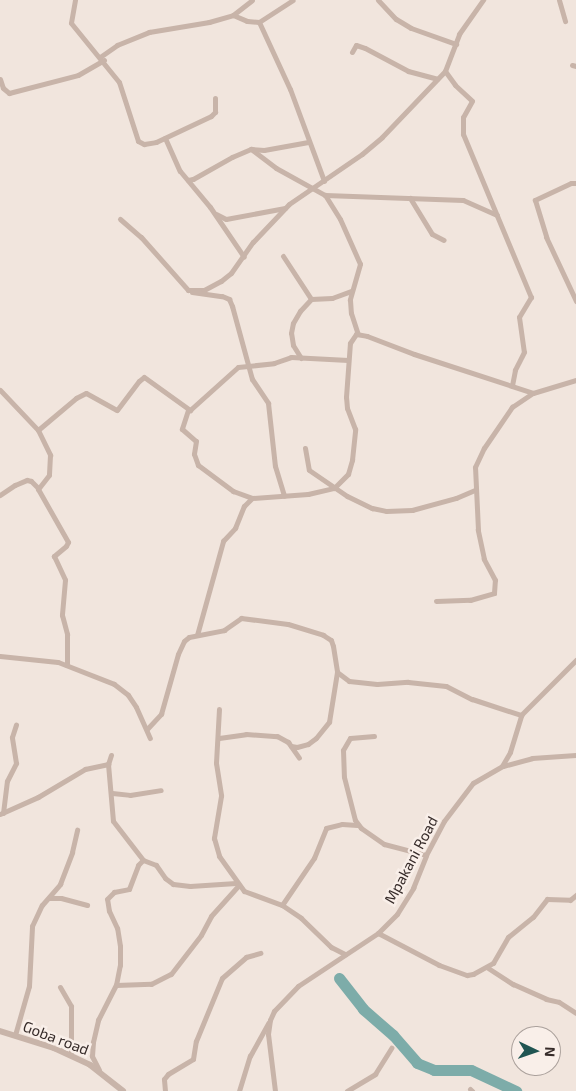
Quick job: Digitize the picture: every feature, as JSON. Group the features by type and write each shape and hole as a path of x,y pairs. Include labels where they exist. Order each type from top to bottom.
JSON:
{"street":[{"path":"75,0 71,23 102,58 119,82 138,141 144,144 165,138 214,114 215,98"},
{"path":"0,80 3,88 9,93 78,75 117,45 149,32 209,22 233,15 252,0"},
{"path":"233,15 247,21 259,22 293,0"},
{"path":"378,0 396,19 410,28 456,44"},
{"path":"188,290 204,290 221,280 244,257 253,242 296,197 350,164 382,137 445,71 464,24 483,0"},
{"path":"559,0 565,22"},
{"path":"259,22 290,89 324,181"},
{"path":"352,52 356,45 408,71 437,79"},
{"path":"445,71 455,85 472,101 463,117 462,134 531,297 519,317 524,352 515,370 512,386"},
{"path":"165,138 180,171 215,214 244,257"},
{"path":"188,180 250,149 264,150 308,142"},
{"path":"250,149 264,160 311,189 326,194 462,200 497,215"},
{"path":"576,183 571,183 535,200 546,237 576,301"},
{"path":"326,194 340,219 360,264 359,273 351,291 351,313 358,334"},
{"path":"410,198 432,234 444,240"},
{"path":"215,214 226,219 285,208"},
{"path":"120,219 141,237 188,290 229,299 237,320 252,379 268,403 275,466 284,496"},
{"path":"283,256 311,299"},
{"path":"311,299 332,298 351,291"},
{"path":"301,358 293,345 291,326 311,299"},
{"path":"358,334 533,392"},
{"path":"348,360 291,357 274,363 248,366 234,370 188,410 182,429 196,441 194,454 198,465 233,491 252,498 308,494 334,488 348,474 353,452 355,430 347,408 346,397 350,342 358,334"},
{"path":"38,430 76,398 86,392 117,410 139,381 144,378 188,410"},
{"path":"436,601 470,600 494,592 495,580 484,559 474,490 475,467 484,448 512,407 533,392 576,380"},
{"path":"0,390 38,430 48,448 49,475 38,488"},
{"path":"305,448 309,470 334,488 359,503 372,508 392,511 412,510 456,498 474,490"},
{"path":"0,494 15,485 27,480 31,481 38,488 68,542 68,545 54,556 65,580 62,615 67,634 67,665"},
{"path":"197,635 223,541 235,528 244,506 252,498"},
{"path":"147,729 161,714 180,648 189,637 224,630 241,618 288,624 323,635 330,640 337,672 329,722 316,738 308,744 297,747 291,746"},
{"path":"0,656 45,660 67,665 119,687 136,707 150,738"},
{"path":"502,766 510,752 522,715 576,660"},
{"path":"337,672 350,681 366,684 408,682 446,686 472,699 522,715"},
{"path":"219,709 219,738 216,763 221,796 214,831 214,845 237,884 250,894 268,898 282,905 301,918 331,947 346,954"},
{"path":"1,813 7,782 16,763 12,741 16,724"},
{"path":"219,738 246,734 277,736 288,742 299,758"},
{"path":"357,825 344,777 343,750 350,738 374,736"},
{"path":"111,755 108,764 113,822 143,860 156,864 165,878 173,884 190,886 237,884"},
{"name":"Mpakani Road","path":"239,1091 250,1056 274,1011 289,993 317,972 378,933 406,901 426,855 444,821 474,783 502,766 532,758 576,755"},
{"path":"1,813 38,797 85,769 108,764"},
{"path":"112,793 130,795 161,790"},
{"path":"282,905 314,858 326,828 342,824 357,825 384,844 426,855"},
{"path":"16,1036 29,986 32,926 48,898 60,884 72,852 77,830"},
{"path":"100,1072 92,1056 93,1042 98,1020 116,985 120,965 120,946 117,928 109,911 107,899 114,892 129,890 138,865 143,860"},
{"path":"116,985 145,985 164,979 171,974 201,934 211,916 237,884"},
{"path":"378,933 427,960 459,972 473,974 488,968 498,959 508,937 533,917 547,899 570,900 576,895"},
{"path":"48,898 61,898 87,906"},
{"path":"166,1091 164,1079 168,1074 192,1059 196,1041 205,1024 222,978 246,958 260,953"},
{"path":"488,968 513,984 546,999 559,1002 576,1013"},
{"path":"60,987 72,1006 71,1055"},
{"path":"270,1020 269,1047 275,1091"},
{"name":"Goba road","path":"0,1031 71,1055 100,1072 123,1091"},
{"path":"347,1091 375,1074 391,1048"}],"waterway":[{"path":"339,978 363,1009 393,1035 417,1063 434,1070 471,1070 516,1091"}]}
